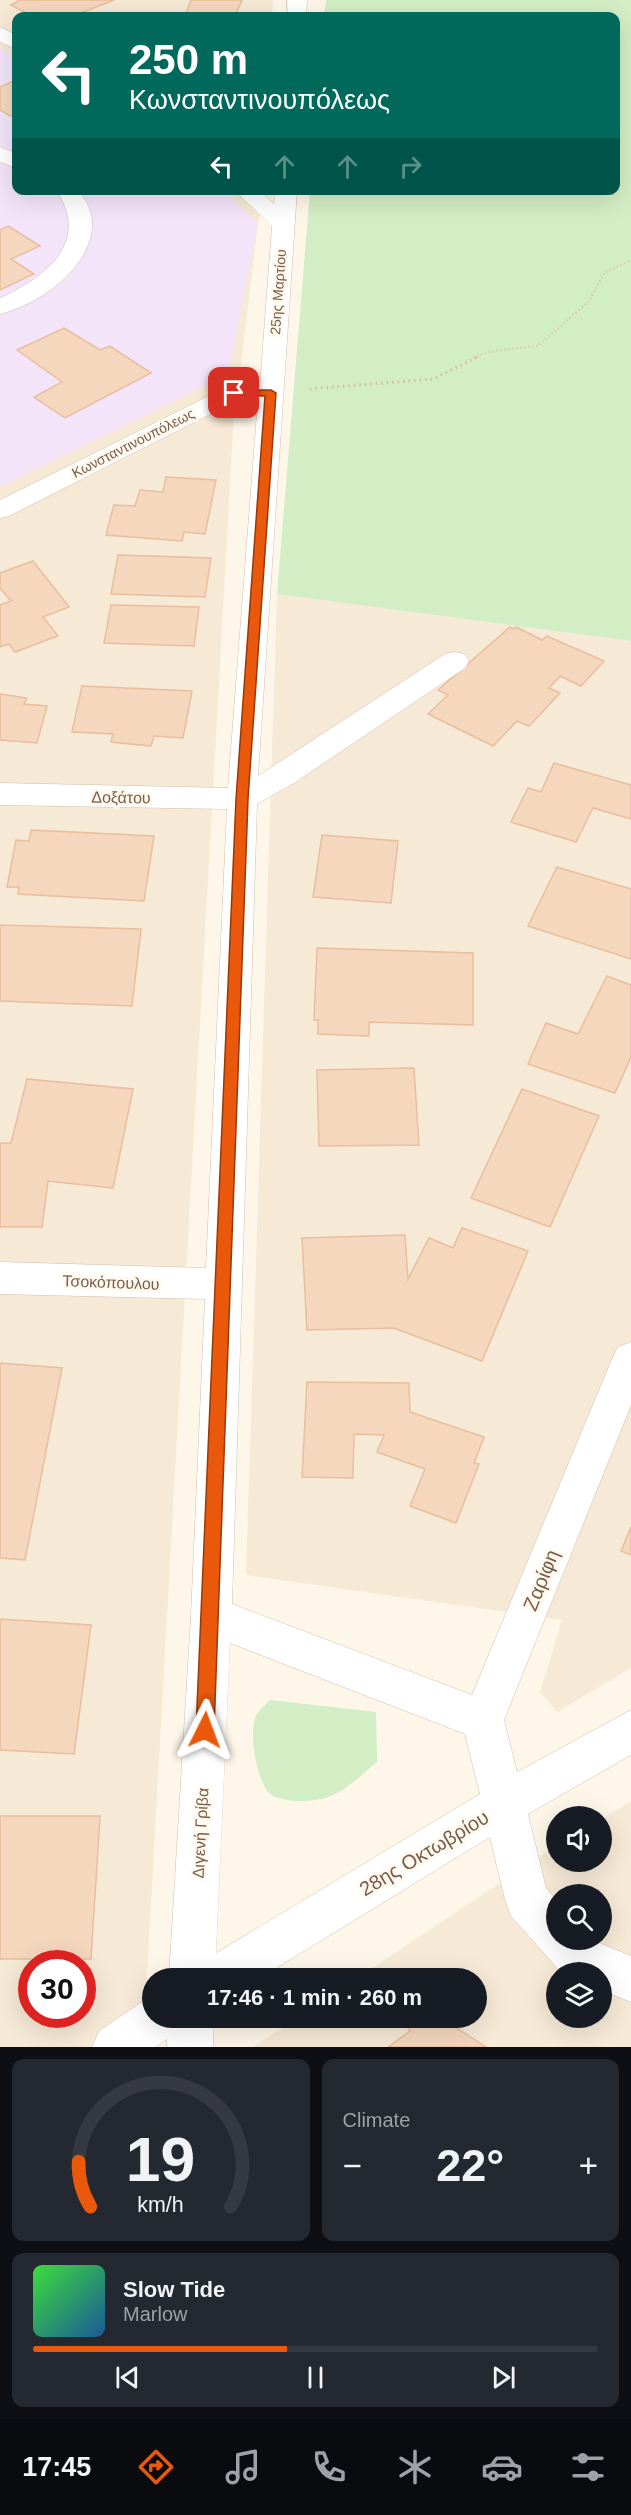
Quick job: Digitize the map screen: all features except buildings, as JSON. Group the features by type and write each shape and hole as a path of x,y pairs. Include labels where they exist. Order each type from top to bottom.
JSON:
{"street":[{"path":"0,307 35,290 62,267 77,245 83,221 71,195"},
{"path":"251,195 283,224"},
{"name":"25ης Μαρτίου","path":"271,393 286,195"},
{"name":"Κωνσταντινουπόλεως","path":"0,510 234,393 271,393"},
{"name":"Διγενή Γρίβα","path":"193,1968 211,1616 242,799 271,393"},
{"path":"242,799 284,776 455,661"},
{"name":"Δοξάτου","path":"0,795 242,799"},
{"name":"Τσοκόπουλου","path":"0,1278 222,1284"},
{"name":"Ζαρίφη","path":"483,1720 631,1359"},
{"path":"211,1616 483,1720 527,1900 546,1922"},
{"name":"28ης Οκτωβρίου","path":"234,1968 504,1804 631,1731"},
{"path":"570,1950 576,1956 631,1979"},
{"path":"115,2047 144,2028"},
{"path":"190,2047 191,2028"}],"path":[{"path":"271,393 433,379 487,352 538,346 589,301 604,273 631,260"}],"shaded area":[{"path":"0,0 273,0 272,12 12,12 12,195 262,195 233,430 147,1968 142,1968 142,2028 144,2028 143,2047 0,2047"},
{"path":"0,48 12,55 12,195 227,195 258,223 228,374 0,487"},
{"path":"277,594 631,641 631,1668 557,1712 540,1692 562,1620 246,1575"},
{"path":"631,1801 631,2047 253,2047 282,2028 487,2028 487,1968 372,1968 546,1853 546,1872 612,1872 612,1813"}],"green space":[{"path":"326,0 631,0 631,641 277,594 310,195 620,195 620,12 324,12"},
{"path":"270,1700 376,1712 377,1762 347,1786 328,1797 300,1801 273,1796 267,1791 259,1772 253,1736 256,1716"}],"route":[{"path":"205,1730 242,799 271,393 234,393"}]}
